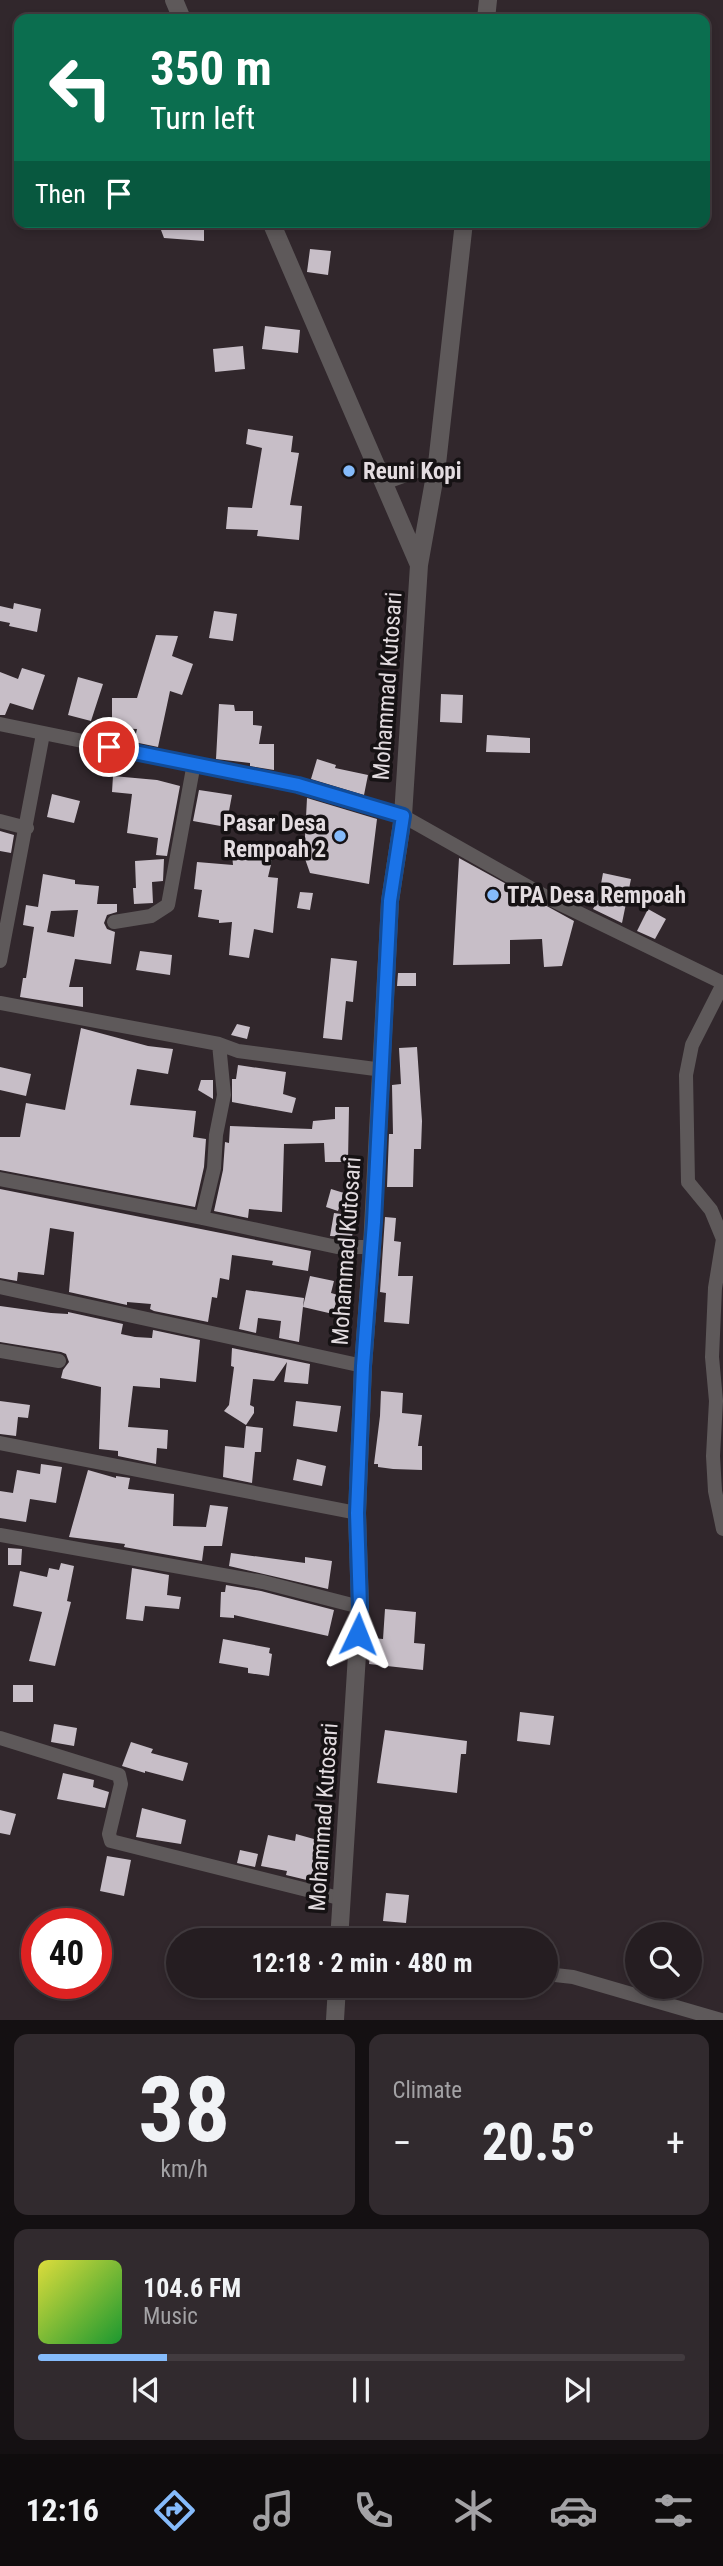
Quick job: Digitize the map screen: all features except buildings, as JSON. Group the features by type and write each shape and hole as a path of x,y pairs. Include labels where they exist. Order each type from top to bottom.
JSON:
{"street":[{"path":"274,228 419,565"},
{"name":"Mohammad Kutosari","path":"340,1928 360,1607 357,1513 363,1366 383,1070 390,901 403,816 419,565 437,464 463,228"},
{"path":"384,483 437,464"},
{"path":"0,724 298,785 403,816 550,899 723,984 692,1045 686,1075 688,1182 711,1210 723,1239 715,1288 712,1357 716,1401 713,1457 715,1491 723,1529"},
{"path":"0,961 43,734"},
{"path":"114,922 151,916 168,905 194,763"},
{"path":"0,821 27,828"},
{"path":"0,1003 219,1044 238,1051 383,1070"},
{"path":"202,1218 214,1168 216,1135 224,1095 219,1044"},
{"path":"0,1178 337,1247 372,1247"},
{"path":"0,1287 363,1366"},
{"path":"0,1351 59,1361"},
{"path":"0,1443 357,1513"},
{"path":"0,1535 263,1582 360,1607"},
{"path":"0,1738 119,1775 121,1784 109,1834 115,1842 343,1899"},
{"path":"558,1975 721,2020"},
{"path":"335,2020 336,1998"}],"place":[{"name":"Reuni Kopi","path":"349,471"},
{"name":"Pasar Desa Rempoah 2","path":"340,836"},
{"name":"TPA Desa Rempoah","path":"493,895"}],"route":[{"path":"109,747 298,785 403,816 390,901 383,1070 363,1366 357,1513 360,1607 358,1634"}]}
